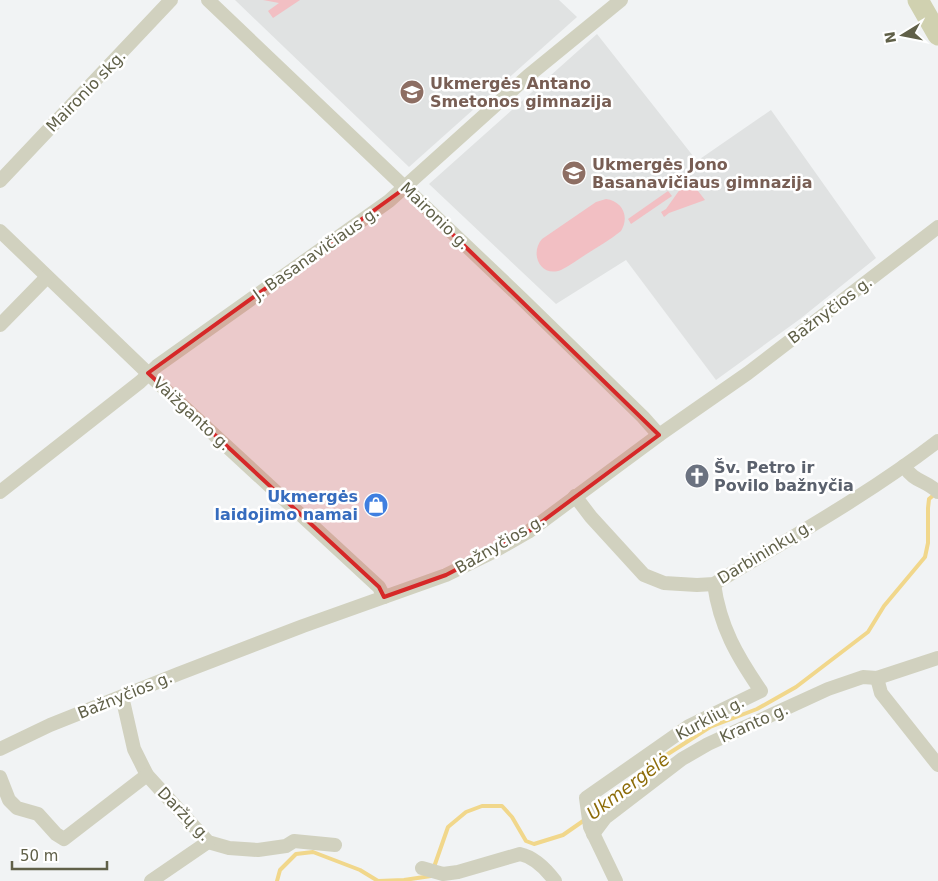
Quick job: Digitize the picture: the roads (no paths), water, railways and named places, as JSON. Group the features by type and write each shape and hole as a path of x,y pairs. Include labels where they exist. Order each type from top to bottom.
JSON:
{"main road":[{"path":"918,0 938,35"}],"street":[{"name":"Maironio skg.","path":"0,181 172,0"},
{"name":"Maironio g.","path":"208,0 596,370 643,416 658,435"},
{"name":"J. Basanavičiaus g.","path":"0,492 148,373 375,212 405,188 528,76 621,0"},
{"name":"Bažnyčios g.","path":"0,749 50,725 121,697 384,596 446,575 493,552 528,532 658,435 748,373 938,227"},
{"name":"Vaižganto g.","path":"0,231 148,373 379,587 384,596"},
{"path":"0,325 47,277"},
{"name":"Darbininkų g.","path":"576,496 591,517 644,575 664,583 714,584 841,507 904,466 938,441"},
{"path":"904,466 913,478 935,489"},
{"name":"Kurklių g.","path":"616,881 591,830 586,798 689,726 761,691 738,658 724,628 714,584"},
{"name":"Kranto g.","path":"591,830 682,758 708,744 828,689 863,677 877,678 938,658"},
{"path":"877,678 881,693 938,765"},
{"name":"Daržų g.","path":"121,697 134,750 147,775 208,842 229,848 258,850 286,846 294,841 335,845"},
{"path":"0,777 9,800 17,808 38,814 56,834 64,838 147,775"},
{"path":"151,881 208,842"},
{"path":"422,868 443,874 458,872 520,854 528,856 549,872 555,881"}],"waterway":[{"name":"Ukmergėlė","path":"591,815 657,761 710,727 757,709 796,687 868,632 884,606 925,557 928,543 929,499 936,493"},
{"name":"Ukmergėlė","path":"434,867 448,827 466,812 482,806 502,806 512,817 526,841 534,844 563,835 586,819"},
{"name":"Ukmergėlė","path":"277,881 280,870 296,854 313,852 360,870 378,881 431,876"}],"place":[{"name":"Ukmergės Antano Smetonos gimnazija","path":"412,92"},
{"name":"Ukmergės Jono Basanavičiaus gimnazija","path":"574,173"},
{"name":"Šv. Petro ir Povilo bažnyčia","path":"697,476"},
{"name":"Ukmergės laidojimo namai","path":"376,505"}]}
